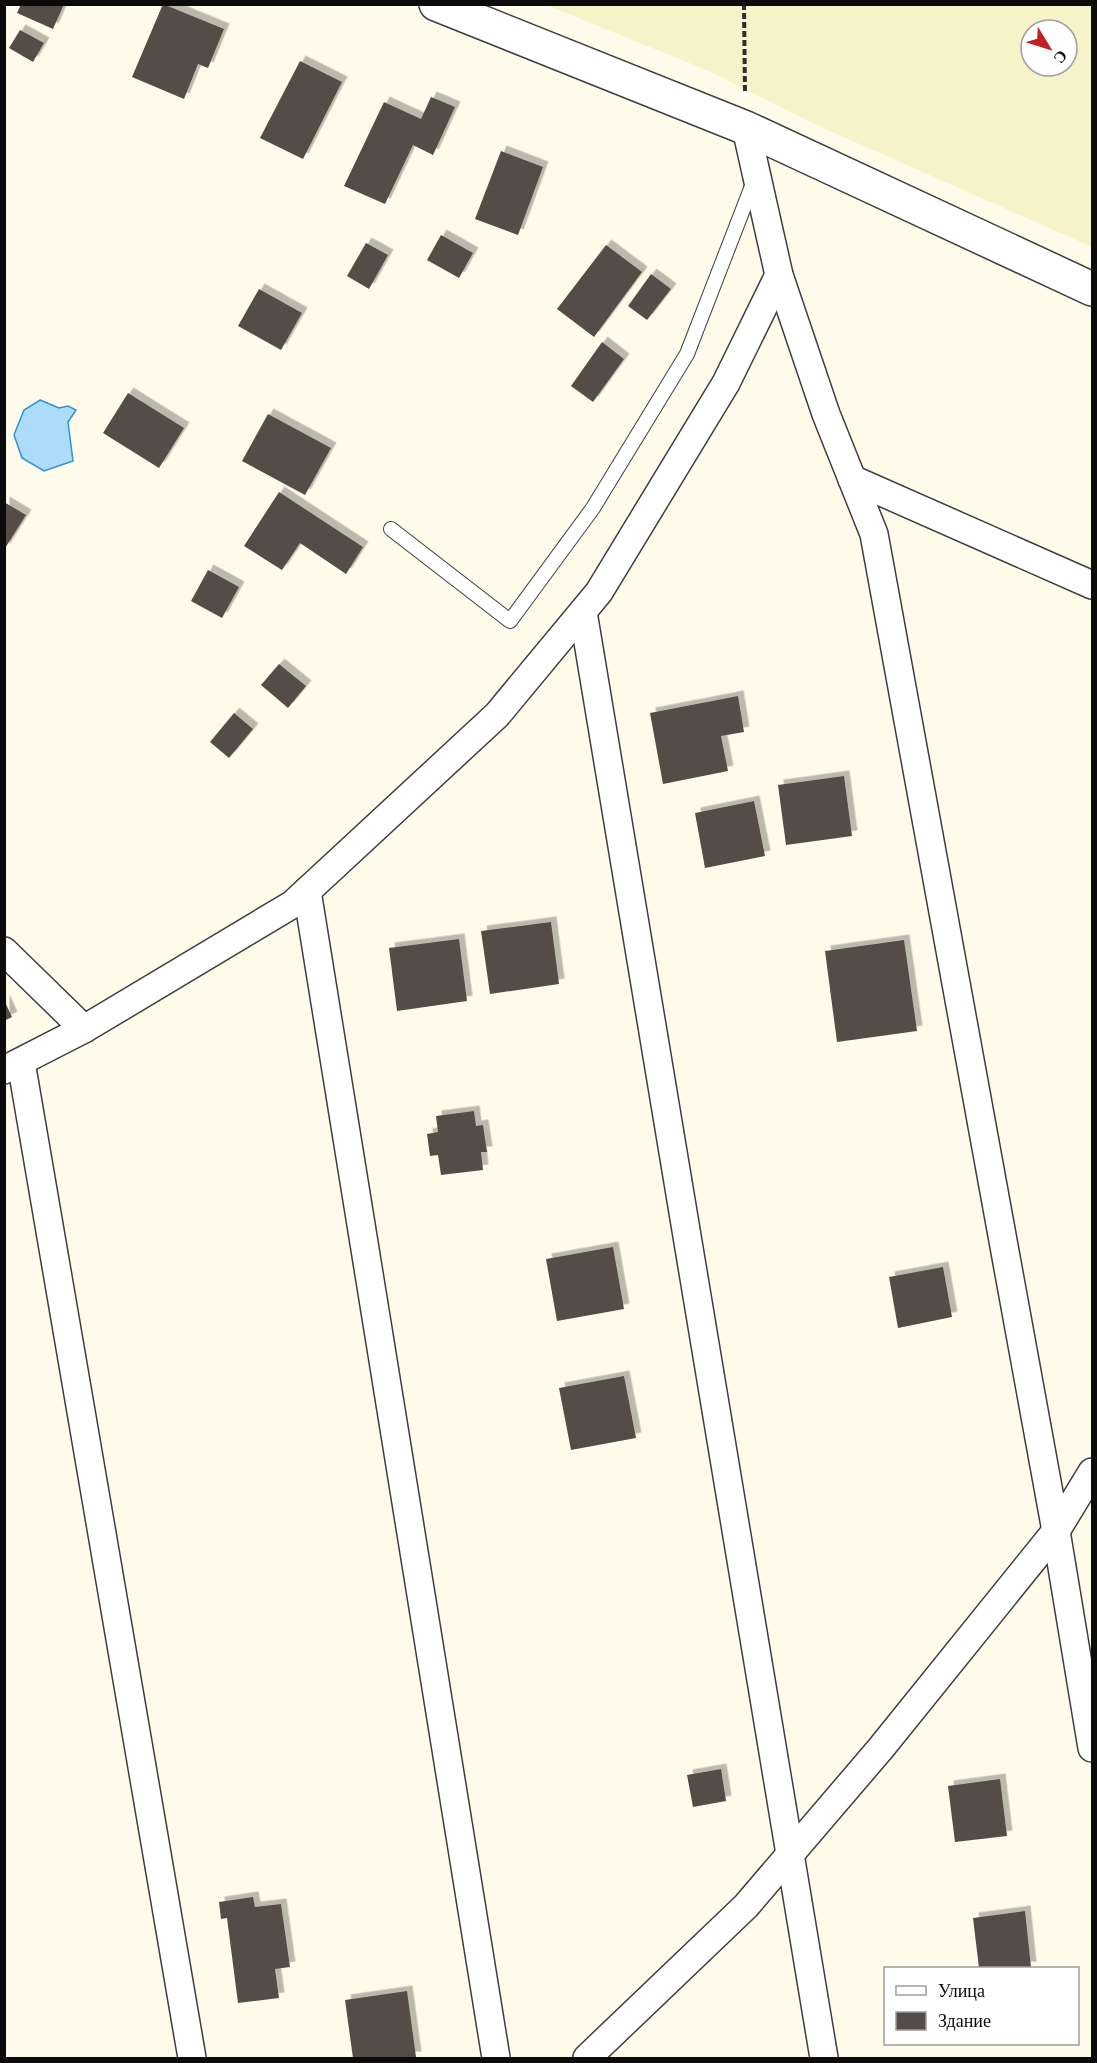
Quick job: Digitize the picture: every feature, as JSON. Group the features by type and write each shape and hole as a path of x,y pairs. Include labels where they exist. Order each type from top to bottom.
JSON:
{"street":[{"path":"436,4 746,128 1092,289"},
{"path":"746,128 779,275 826,414 874,534 1056,1531 1092,1748"},
{"path":"192,2058 13,1066 84,1029 293,904 497,715 599,592 726,383 779,275"},
{"path":"852,479 1092,585"},
{"path":"583,612 824,2058"},
{"path":"307,891 496,2058"},
{"path":"4,951 84,1029"},
{"path":"587,2058 746,1906 881,1748 1056,1531 1092,1472"}],"lane":[{"path":"391,529 510,621 592,508 687,354 756,177"}],"path":[{"path":"744,4 746,128"}],"shaded area":[{"path":"546,5 1092,5 1092,247 812,123 709,71"}],"water":[{"path":"40,400 59,408 68,406 76,410 68,422 73,461 44,471 22,458 14,435 24,410"}],"building":[{"path":"21,4 64,4 53,29 17,13"},
{"path":"163,4 224,29 208,68 198,64 184,99 132,77"},
{"path":"20,30 44,43 33,62 9,48"},
{"path":"300,61 342,82 303,159 260,138"},
{"path":"431,97 455,107 433,155 413,145 385,204 344,186 384,102 421,119"},
{"path":"501,151 543,167 518,235 475,219"},
{"path":"441,235 473,253 459,278 427,260"},
{"path":"366,243 388,255 369,289 347,276"},
{"path":"606,245 642,272 594,337 557,309"},
{"path":"651,274 671,289 647,320 628,306"},
{"path":"259,289 302,313 281,350 238,326"},
{"path":"602,342 624,359 593,402 571,386"},
{"path":"128,393 184,428 159,468 103,433"},
{"path":"268,414 331,448 305,495 242,461"},
{"path":"279,492 363,547 346,574 300,543 282,570 244,546"},
{"path":"4,502 26,515 4,550"},
{"path":"208,570 239,587 222,618 191,601"},
{"path":"279,664 306,686 288,708 261,685"},
{"path":"738,696 744,732 721,736 728,771 663,784 650,713"},
{"path":"234,713 253,729 229,758 210,742"},
{"path":"844,776 852,836 786,845 778,785"},
{"path":"754,801 765,856 705,868 695,813"},
{"path":"551,922 559,984 490,994 481,931"},
{"path":"459,939 467,1001 397,1011 389,948"},
{"path":"904,940 917,1031 837,1042 825,951"},
{"path":"4,1000 12,1017 4,1021"},
{"path":"474,1111 476,1126 483,1125 487,1152 481,1152 483,1170 441,1175 438,1155 430,1156 427,1134 438,1132 436,1116"},
{"path":"613,1247 624,1309 557,1321 546,1259"},
{"path":"943,1267 952,1317 898,1328 889,1277"},
{"path":"624,1376 636,1438 571,1450 559,1388"},
{"path":"721,1769 726,1801 693,1807 687,1775"},
{"path":"1000,1779 1007,1836 955,1842 948,1786"},
{"path":"253,1897 255,1907 281,1904 290,1967 275,1969 279,1998 238,2003 227,1918 221,1919 219,1902"},
{"path":"1025,1911 1031,1967 979,1967 973,1918"},
{"path":"407,1991 416,2057 353,2058 345,2000"}]}
